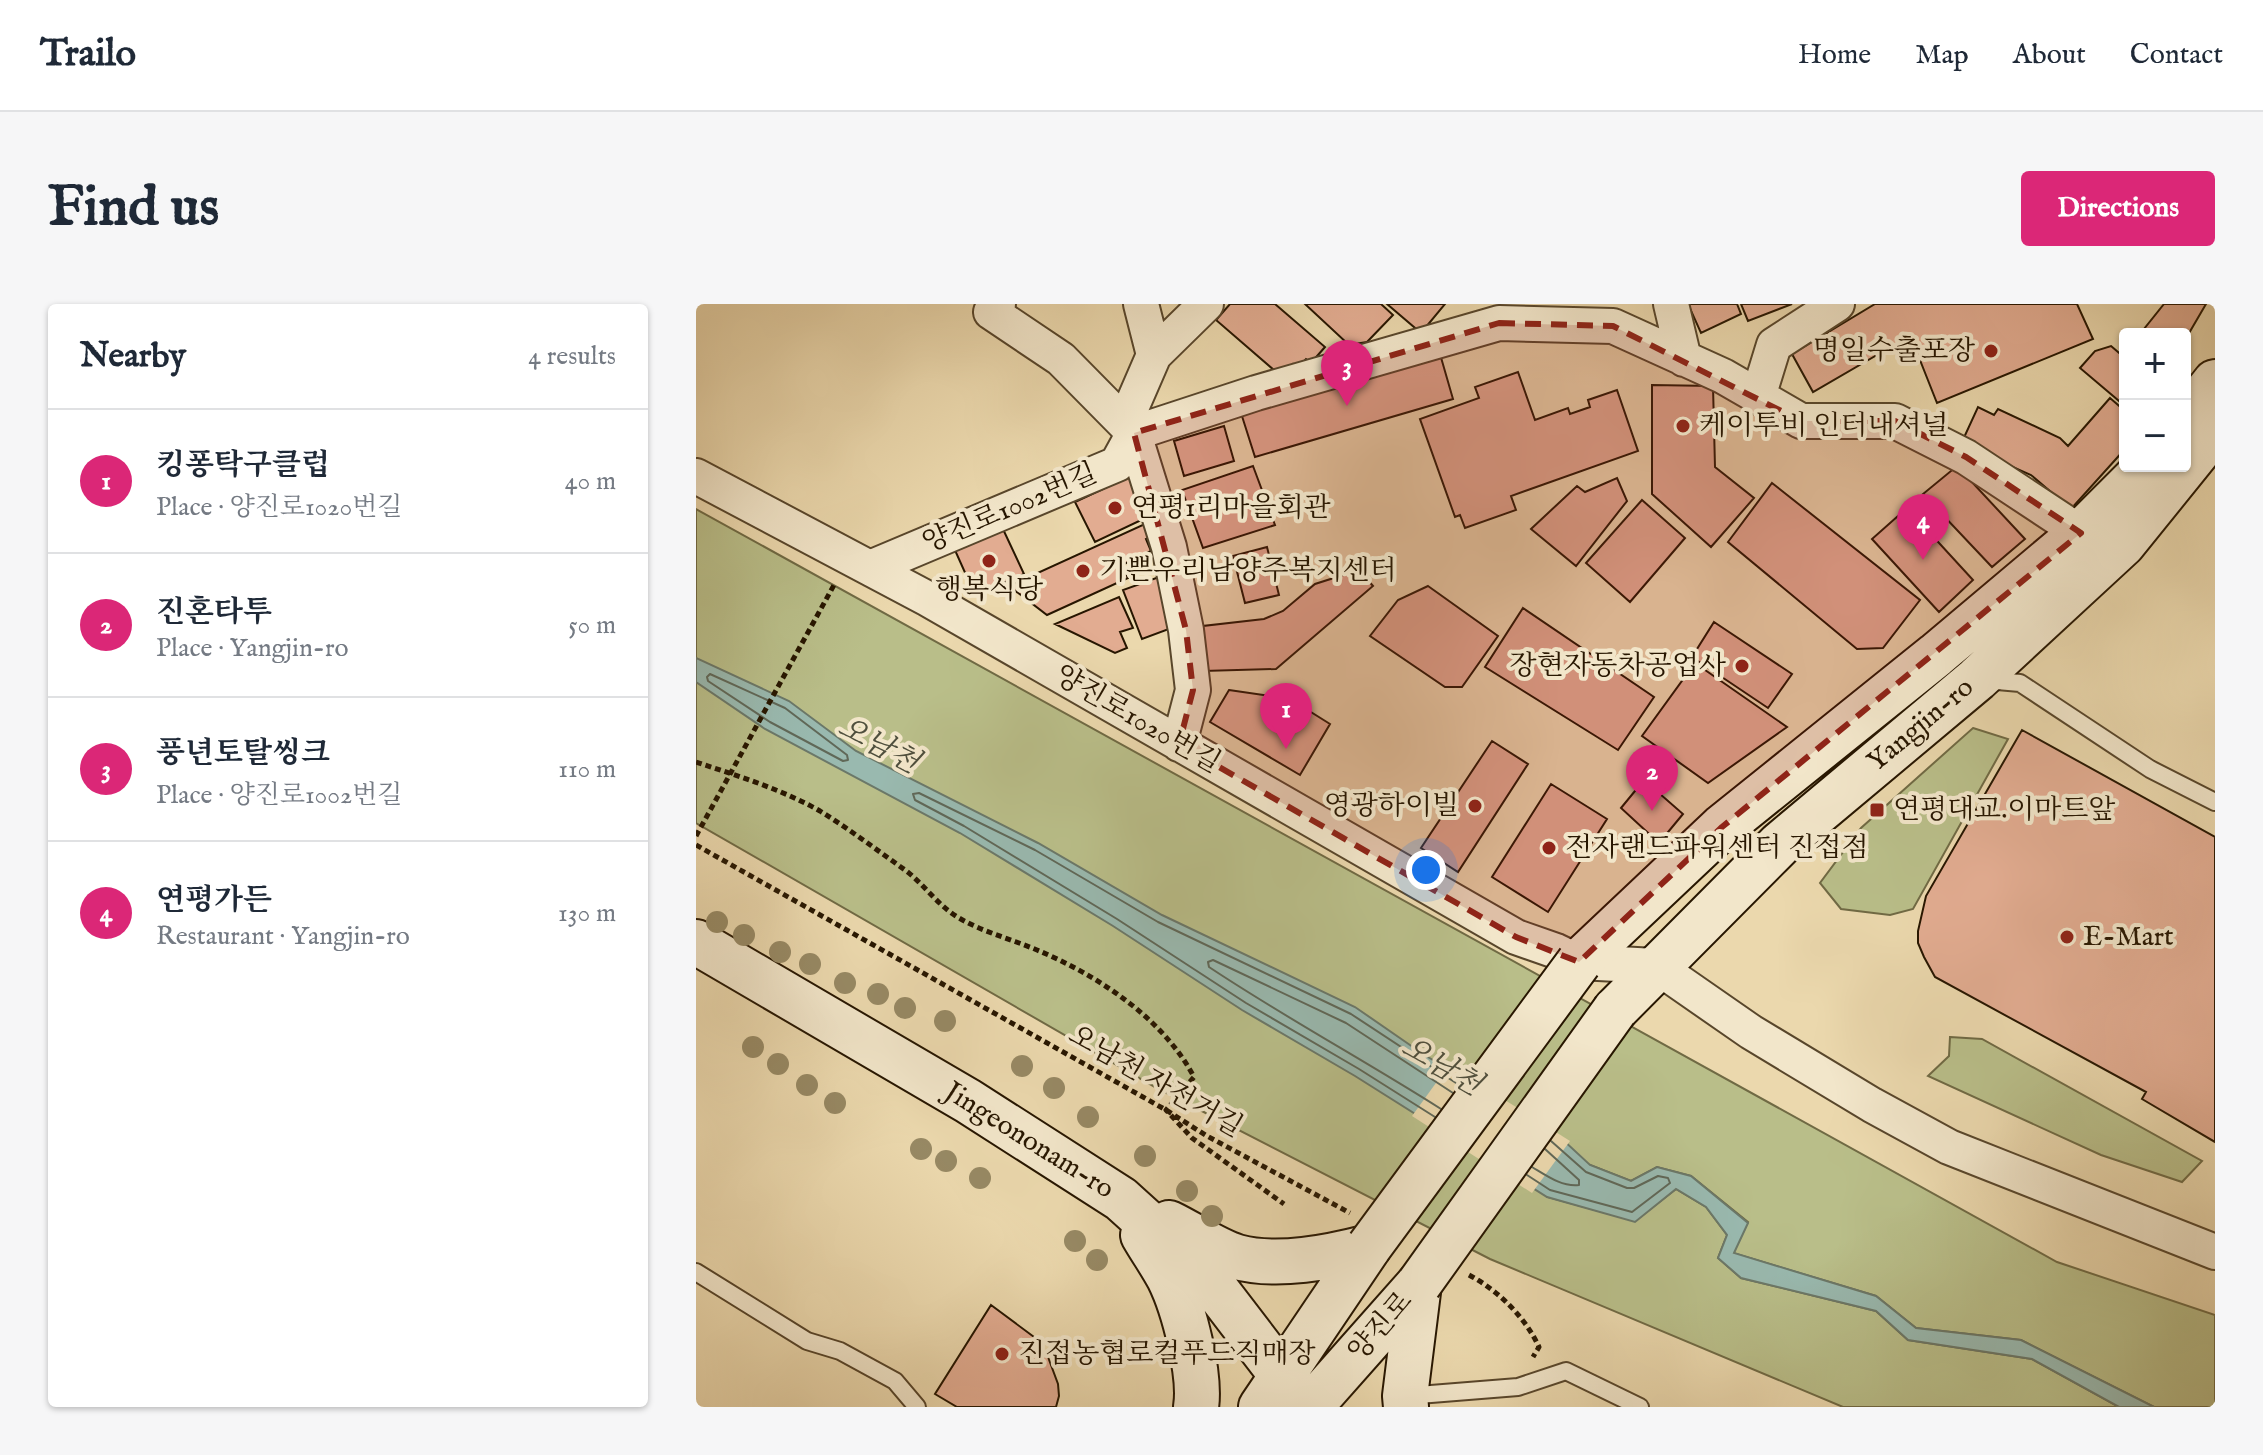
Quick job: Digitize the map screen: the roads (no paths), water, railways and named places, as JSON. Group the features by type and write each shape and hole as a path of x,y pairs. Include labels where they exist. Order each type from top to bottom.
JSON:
{"main road":[{"path":"2191,412 2215,382"},
{"name":"Yangjin-ro","path":"1615,1010 1780,844 1977,679 2123,544 2215,430"},
{"name":"Yangjin-ro","path":"1360,1230 1579,962 1722,827 1936,655 2081,533 2142,472"},
{"name":"Jingeononam-ro","path":"696,942 968,1101 1121,1199 1205,1275 1290,1399"},
{"name":"양진로","path":"1290,1399 1419,1284 1615,1010"},
{"path":"1121,1199 1237,1257 1278,1261 1324,1258 1360,1230"},
{"path":"1121,1199 1171,1281 1195,1367 1196,1407"},
{"name":"양진로","path":"1290,1399 1360,1230"},
{"path":"1405,1402 1419,1284"}],"street":[{"path":"998,304 991,312 1061,359 1134,433"},
{"path":"1141,304 1154,355"},
{"path":"1179,744 1193,690 1186,630 1169,547 1128,415 1154,355 1206,304"},
{"path":"1671,304 1684,359"},
{"path":"1758,397 1774,345 1837,304"},
{"path":"1134,433 1256,393 1499,323 1613,326 1684,359 1801,421 1895,421 1966,457 2081,533"},
{"name":"양진로1002번길","path":"861,563 1117,464 1134,433"},
{"name":"양진로1020번길","path":"696,476 861,563 1516,937 1579,962"},
{"path":"1579,962 1656,966 1751,1032 1949,1147 2215,1252"}],"lane":[{"path":"1977,679 2020,683 2150,769 2215,802"},
{"path":"696,1272 807,1341 840,1351 895,1381 917,1407"},
{"path":"1405,1402 1518,1387 1566,1371 1640,1407"}],"water":[{"name":"오남천","path":"696,658 789,701 856,751 1038,843 1162,915 1355,1007 1423,1054 1561,1138 1590,1165 1631,1181 1657,1167 1691,1176 1748,1223 1734,1253 1876,1296 1916,1328 2021,1340 2154,1407 2119,1407 2032,1359 1908,1340 1876,1311 1741,1278 1718,1258 1727,1235 1706,1207 1676,1189 1635,1222 1547,1197 960,833 765,729 696,682"}],"place":[{"name":"명일수출포장","path":"1991,351"},
{"name":"풍년토탈씽크","path":"1347,406"},
{"name":"케이투비 인터내셔널","path":"1683,426"},
{"name":"연평1리마을회관","path":"1115,508"},
{"name":"연평가든","path":"1923,560"},
{"name":"행복식당","path":"989,561"},
{"name":"기쁜우리남양주복지센터","path":"1083,571"},
{"name":"장현자동차공업사","path":"1742,666"},
{"name":"킹퐁탁구클럽","path":"1286,749"},
{"name":"영광하이빌","path":"1475,806"},
{"name":"연평대교.이마트앞","path":"1877,810"},
{"name":"진혼타투","path":"1652,811"},
{"name":"전자랜드파워센터 진접점","path":"1549,848"},
{"name":"E-Mart","path":"2067,937"},
{"name":"진접농협로컬푸드직매장","path":"1002,1354"}]}
